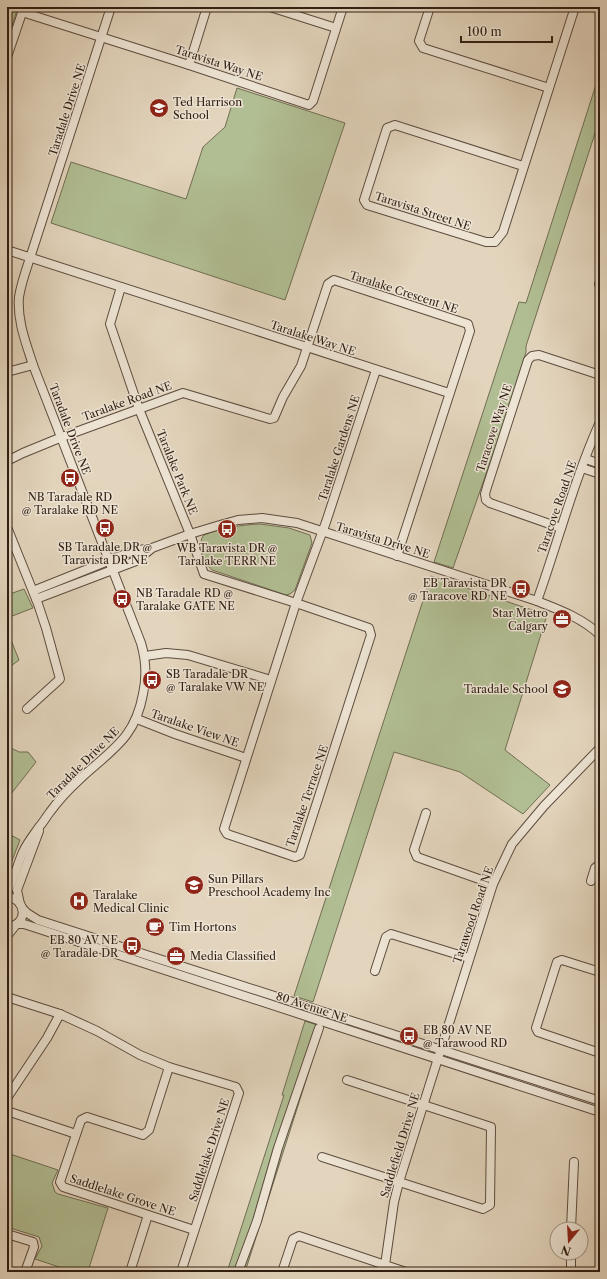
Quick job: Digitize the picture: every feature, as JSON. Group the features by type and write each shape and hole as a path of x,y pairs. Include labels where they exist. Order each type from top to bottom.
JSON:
{"street":[{"name":"Taradale Drive NE","path":"7,892 27,844 50,812 80,779 118,746 132,728 137,719 145,686 145,656 110,560 33,365 21,328 19,312 20,296 30,258 111,7"},
{"path":"189,65 207,7"},
{"path":"270,7 336,28"},
{"name":"Taravista Way NE","path":"23,10 310,105 313,101 343,7"},
{"path":"430,7 419,41 423,48 549,88"},
{"name":"Taravista Street NE","path":"523,166 394,125 387,128 364,200 368,205 486,242 495,242 503,232 573,8"},
{"path":"7,57 23,10"},
{"name":"Taralake Way NE","path":"7,250 449,393"},
{"name":"Taralake Crescent NE","path":"307,347 328,284 334,280 468,324 470,332 449,393"},
{"name":"Taralake Park NE","path":"121,287 110,324 139,409 190,534 204,574 296,603"},
{"name":"Taralake Road NE","path":"7,460 62,437 183,393 270,420 274,418 282,397 301,366 307,347"},
{"name":"Taracove Way NE","path":"561,528 490,503 486,500 485,494 528,360 532,356 539,355 600,375"},
{"path":"7,372 33,365"},
{"name":"Taralake Gardens NE","path":"322,532 376,370"},
{"path":"397,556 437,436 449,393"},
{"name":"Taracove Road NE","path":"537,601 582,468 600,422"},
{"path":"586,459 600,464"},
{"path":"582,468 600,474"},
{"name":"Taravista Drive NE","path":"33,590 133,551 152,548 190,534 238,520 262,518 297,523 537,601 566,612 593,628 600,635"},
{"path":"7,527 33,590 46,628 60,679 27,709"},
{"name":"Taralake Terrace NE","path":"296,603 368,628 371,634 300,855 295,857 227,834 224,829 296,603 322,532"},
{"name":"Taravista Drive NE","path":"36,599 136,560 152,548"},
{"path":"145,656 166,653 192,656 271,680"},
{"name":"Taralake View NE","path":"137,719 175,734 246,758"},
{"name":"Tarawood Road NE","path":"441,1051 493,884 512,844 544,806 600,748"},
{"path":"426,813 414,850 417,857 493,884"},
{"name":"Taradale Drive NE","path":"21,906 17,890 40,826"},
{"path":"591,881 595,868 600,864"},
{"name":"80 Avenue NE","path":"7,897 16,900 27,913 38,920 600,1101"},
{"path":"7,936 22,916 21,906"},
{"name":"80 Avenue NE","path":"13,926 24,924 600,1112"},
{"path":"375,971 386,937 391,934 469,958"},
{"path":"600,972 562,960 557,962 536,1028 538,1032 600,1053"},
{"name":"Saddlelake Drive NE","path":"7,997 60,1014 97,1031 140,1056 169,1067 236,1087 239,1093 181,1272"},
{"path":"7,1098 47,1038 60,1014"},
{"path":"238,1272 257,1221 278,1148 319,1028"},
{"name":"Saddlefield Drive NE","path":"385,1269 394,1202 399,1182 441,1051"},
{"name":"Saddlelake Grove NE","path":"169,1067 149,1130 143,1135 87,1117 81,1120 60,1182 63,1187 194,1230"},
{"path":"322,1157 483,1209 490,1205 491,1128 347,1080"},
{"path":"7,1112 76,1134"},
{"path":"571,1221 574,1162"},
{"path":"130,1272 148,1214"},
{"path":"7,1234 32,1242 34,1247 25,1272"},
{"path":"282,1272 293,1239 298,1236 385,1269 406,1272"},
{"path":"571,1261 571,1272"}],"green space":[{"path":"7,7 18,7 7,41"},
{"path":"600,72 600,118 526,346 526,352 506,417 453,568 434,562 519,302 526,303"},
{"path":"237,88 345,123 285,300 51,223 71,162 186,199 203,147 225,127"},
{"path":"260,524 289,528 310,535 312,543 295,590 290,594 286,595 212,570 204,558 201,543 204,535 231,527"},
{"path":"431,576 547,615 505,750 550,785 523,814 460,772 394,752 313,1002 294,996"},
{"path":"24,589 33,608 7,618 7,595"},
{"path":"7,630 19,660 7,669"},
{"path":"7,746 19,752 28,752 36,762 7,799"},
{"path":"7,833 20,840 8,871 10,877 7,885"},
{"path":"305,1021 323,1027 245,1272 227,1272 284,1095 282,1095"},
{"path":"7,1153 58,1170 52,1183 55,1192 58,1194 108,1208 89,1268 99,1271 98,1272 74,1272 35,1259 42,1246 39,1237 7,1227"}],"place":[{"name":"Ted Harrison School","path":"159,108"},
{"name":"NB Taradale RD @ Taralake RD NE","path":"70,478"},
{"name":"SB Taradale DR @ Taravista DR NE","path":"105,528"},
{"name":"WB Taravista DR @ Taralake TERR NE","path":"227,529"},
{"name":"EB Taravista DR @ Taracove RD NE","path":"521,589"},
{"name":"NB Taradale RD @ Taralake GATE NE","path":"122,599"},
{"name":"Star Metro Calgary","path":"562,619"},
{"name":"SB Taradale DR @ Taralake VW NE","path":"152,680"},
{"name":"Taradale School","path":"562,689"},
{"name":"Sun Pillars Preschool Academy Inc","path":"194,885"},
{"name":"Taralake Medical Clinic","path":"79,901"},
{"name":"Tim Hortons","path":"155,927"},
{"name":"EB 80 AV NE @ Taradale DR","path":"132,946"},
{"name":"Media Classified","path":"176,956"},
{"name":"EB 80 AV NE @ Tarawood RD","path":"409,1036"}]}
